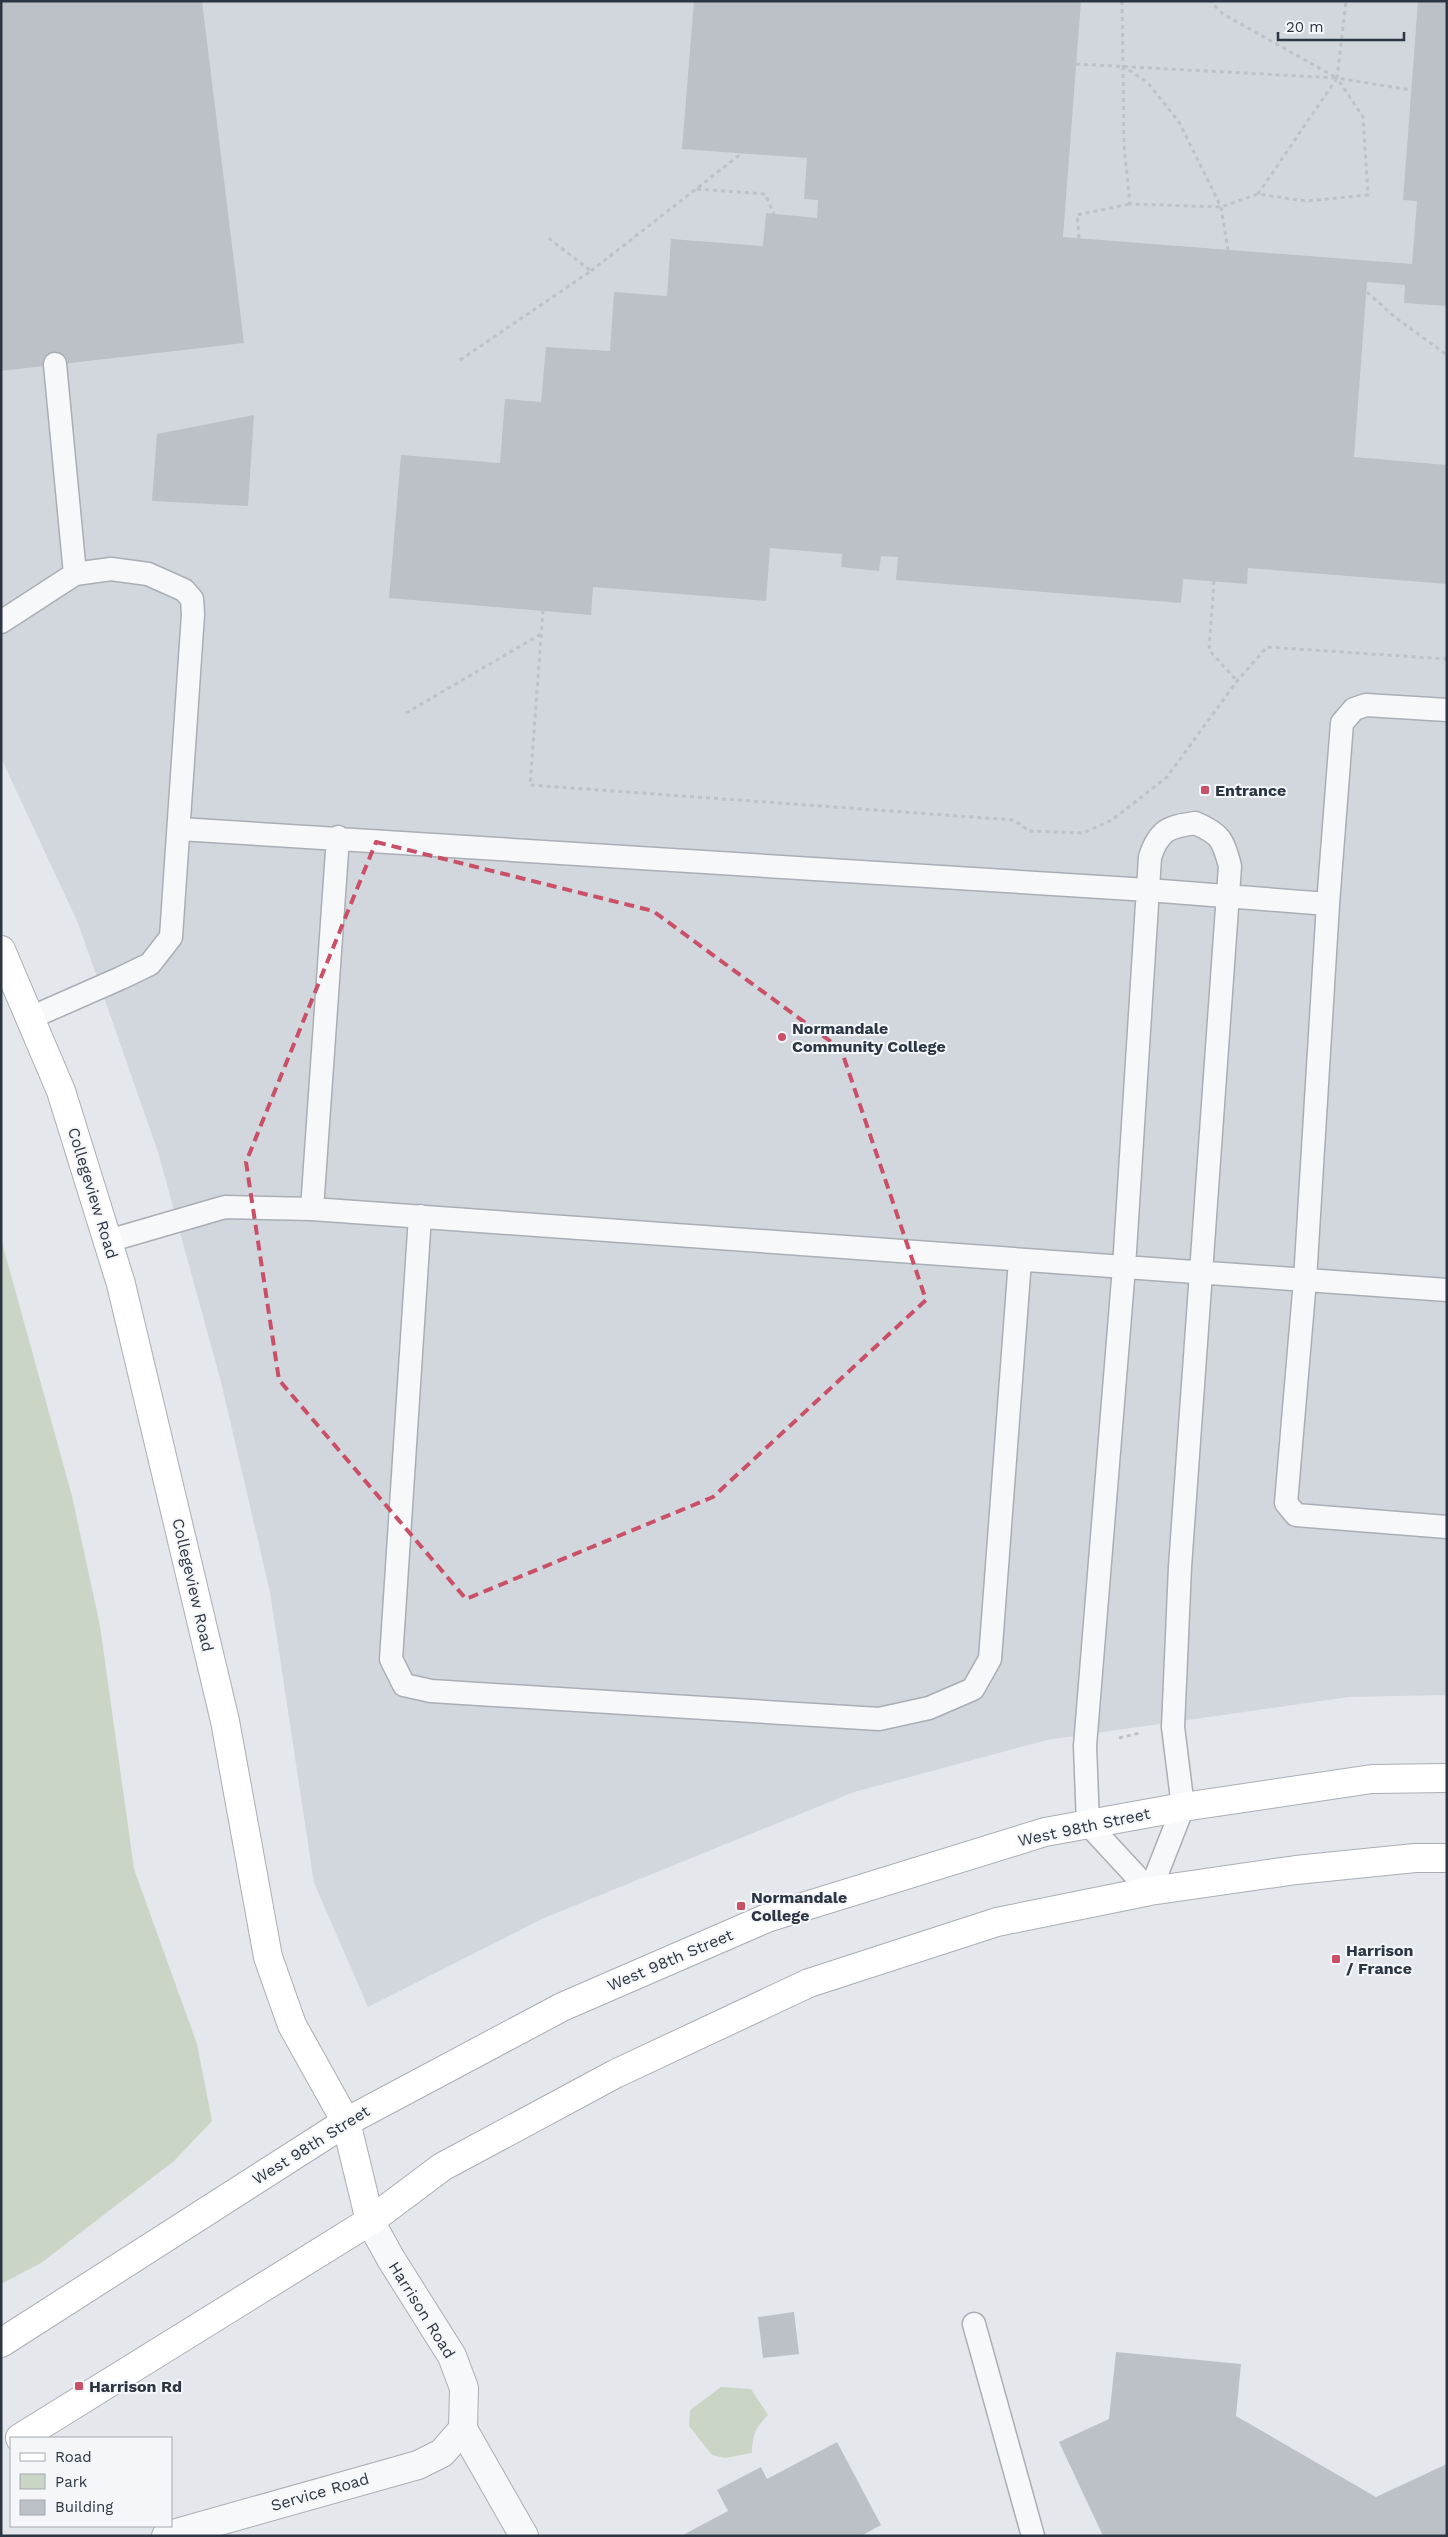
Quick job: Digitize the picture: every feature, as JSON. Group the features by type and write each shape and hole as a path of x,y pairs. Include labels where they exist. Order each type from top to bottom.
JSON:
{"street":[{"name":"Collegeview Road","path":"1,950 61,1091 121,1284 225,1721 268,1957 292,2025 346,2122 370,2222"},
{"name":"West 98th Street","path":"1,2343 346,2122 562,2008 767,1918 1045,1832 1183,1807 1372,1779 1447,1778"},
{"path":"22,2437 370,2222 450,2162 615,2074 809,1983 997,1922 1150,1891 1296,1870 1414,1858 1447,1858"},
{"name":"Harrison Road","path":"370,2222 391,2260 452,2356 464,2388 463,2430"},
{"path":"463,2430 524,2536"},
{"name":"Service Road","path":"166,2536 418,2465 442,2453 463,2430"}],"lane":[{"path":"55,364 75,574"},
{"path":"1,622 75,574 111,569 148,574 184,590 192,599 193,614 180,829 170,937 150,964 30,1018"},
{"path":"1447,710 1366,705 1354,709 1342,722 1328,904 1305,1280 1286,1503 1296,1515 1447,1527"},
{"path":"1195,823 1219,835 1225,846 1230,866 1228,896 1180,1567 1173,1727 1183,1807 1150,1891 1088,1824 1085,1746 1124,1267 1150,857 1155,843 1161,834 1171,828 1195,823"},
{"path":"180,829 338,837 1148,890 1328,904"},
{"path":"312,1209 338,837"},
{"path":"108,1241 225,1208 312,1209 1447,1290"},
{"path":"420,1216 391,1659 404,1685 430,1691 879,1719 929,1708 973,1689 990,1659 1020,1260"},
{"path":"974,2324 1034,2536"}],"path":[{"path":"1122,1 1124,146 1130,204"},
{"path":"1079,238 1077,215 1130,204 1221,206 1258,194 1306,200 1368,195 1363,117 1337,78 1223,14 1210,1"},
{"path":"1258,194 1337,78 1346,1"},
{"path":"1076,64 1337,78 1411,90"},
{"path":"1123,66 1148,83 1179,122 1221,206 1228,250"},
{"path":"460,360 591,271 742,153"},
{"path":"696,189 765,194 774,214"},
{"path":"547,237 591,271"},
{"path":"1367,292 1396,318 1447,355"},
{"path":"1214,581 1209,650 1237,681"},
{"path":"542,610 530,785 1014,820 1029,830 1083,833 1112,820 1167,777 1237,681 1267,647 1447,659"},
{"path":"406,712 541,634"},
{"path":"1110,1740 1148,1732"}],"highlighted area":[{"path":"376,842 653,911 841,1049 926,1300 713,1497 466,1599 279,1380 246,1162"}],"shaded area":[{"name":"Normandale Community College","path":"1,1 1447,1 1447,1695 1349,1697 1047,1740 854,1792 544,1918 368,2007 314,1883 270,1592 221,1382 158,1152 78,923 1,758"}],"green space":[{"path":"1,1239 72,1496 100,1626 134,1869 197,2044 212,2121 174,2161 41,2263 1,2284"},
{"path":"721,2387 751,2389 768,2415 760,2423 756,2432 752,2453 725,2458 712,2455 689,2426 690,2410"}],"building":[{"path":"1,1 202,1 244,343 1,371"},
{"path":"694,1 1081,1 1063,237 1412,264 1417,201 1403,200 1418,1 1447,1 1447,306 1404,303 1405,285 1367,282 1354,457 1447,465 1447,584 1248,568 1247,584 1183,579 1181,603 896,580 898,557 881,556 879,571 841,567 842,554 770,548 766,601 593,587 591,615 389,598 401,455 500,463 505,399 541,402 546,347 610,351 614,292 667,296 671,239 763,246 766,213 817,218 818,200 804,199 807,158 682,149"},
{"path":"254,415 248,506 152,501 157,434"},
{"path":"794,2312 799,2354 763,2358 758,2317"},
{"path":"1116,2352 1241,2364 1236,2416 1376,2497 1447,2464 1447,2536 1103,2536 1059,2442 1109,2419"},
{"path":"837,2442 881,2525 861,2536 681,2536 728,2511 717,2490 761,2467 767,2479"}],"place":[{"name":"Entrance","path":"1205,790"},
{"name":"Normandale Community College","path":"782,1037"},
{"name":"Normandale College","path":"741,1906"},
{"name":"Harrison / France","path":"1336,1959"},
{"name":"Harrison Rd","path":"79,2386"}]}
